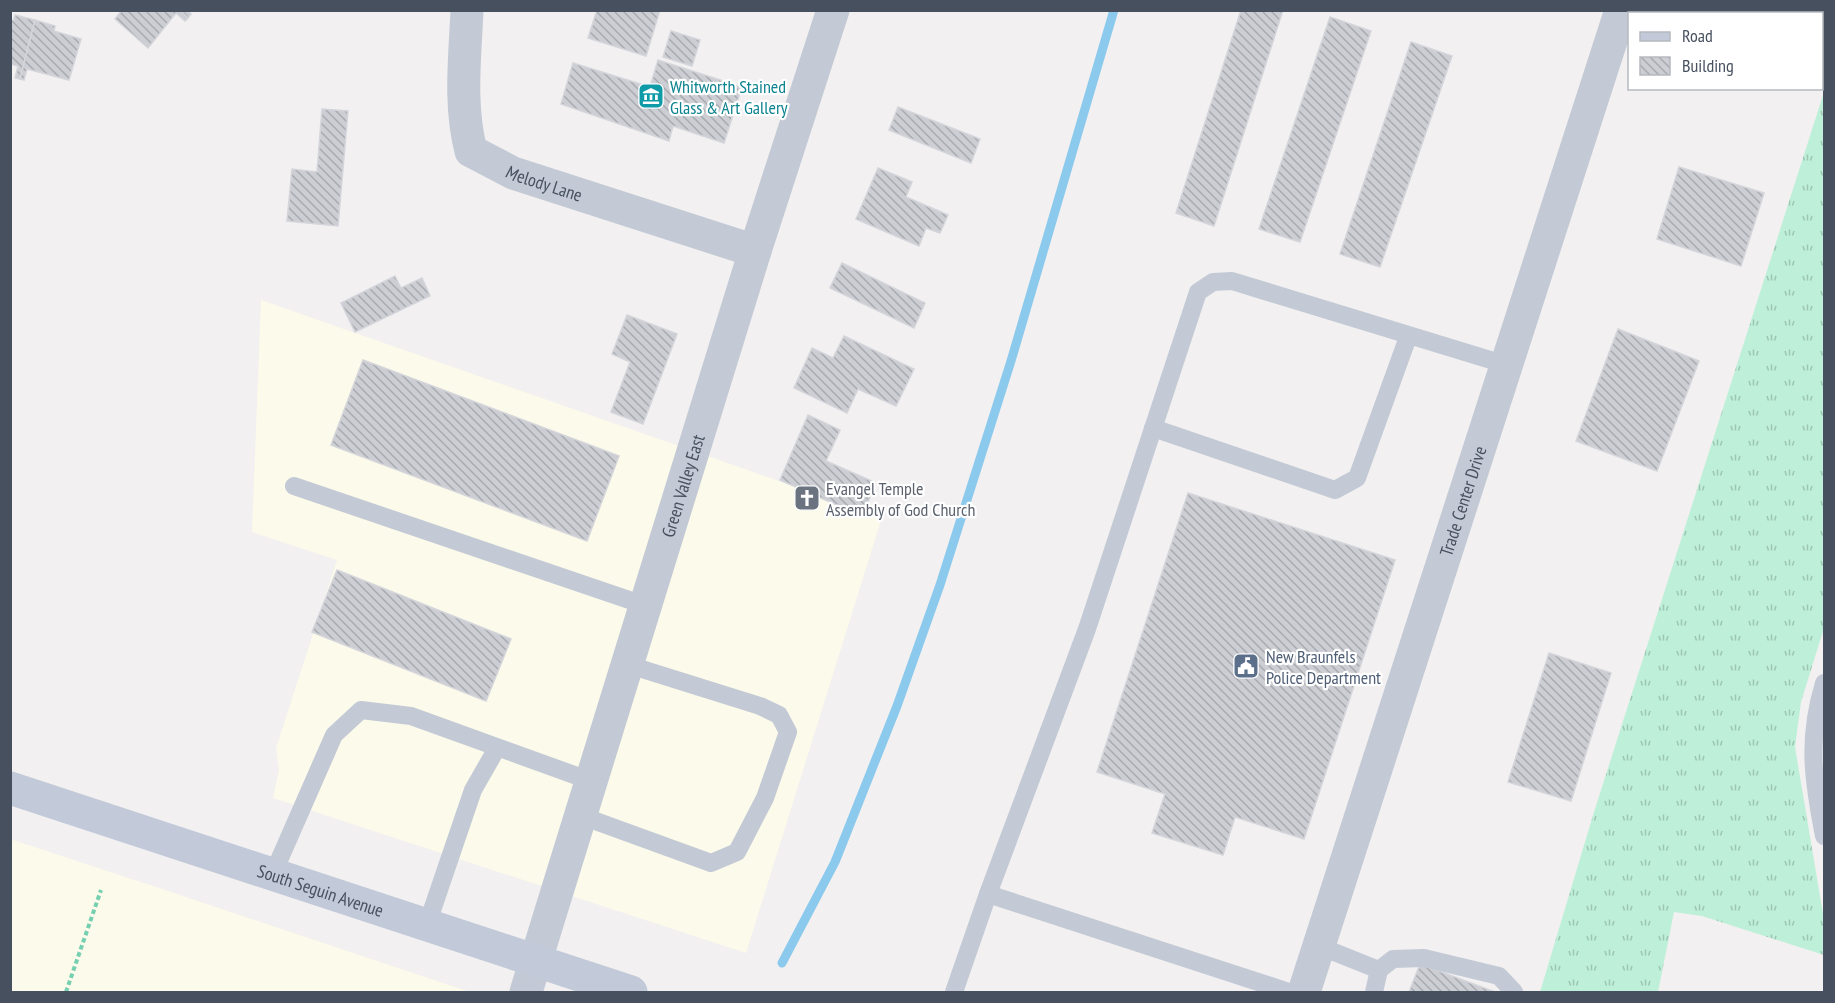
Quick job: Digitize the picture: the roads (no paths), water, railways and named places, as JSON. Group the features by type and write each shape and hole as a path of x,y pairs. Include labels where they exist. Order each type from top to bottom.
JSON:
{"main road":[{"name":"South Seguin Avenue","path":"10,788 631,993"}],"street":[{"name":"Melody Lane","path":"467,10 464,101 465,128 471,151 513,173 755,251"},
{"name":"Green Valley East","path":"526,993 579,815 629,665 755,251 833,10"},
{"name":"Trade Center Drive","path":"1304,993 1621,10"}],"lane":[{"path":"954,993 988,894 1087,629 1198,292 1213,282 1232,281 1507,365"},
{"path":"1153,428 1335,490 1357,478 1408,336"},
{"path":"294,486 647,606"},
{"path":"579,815 711,863 737,852 765,798 788,732 779,715 760,706 629,665"},
{"path":"1824,683 1814,724 1812,748 1814,784 1824,836"},
{"path":"273,874 334,735 361,710 411,716 591,781"},
{"path":"427,925 473,790 497,748"},
{"path":"988,894 1289,993"},
{"path":"1319,946 1379,970"},
{"path":"1374,993 1379,970 1393,959 1424,957 1499,976 1514,993"}],"waterway":[{"path":"782,963 835,862 897,706 940,585 1011,361 1114,10"}],"place":[{"name":"Whitworth Stained Glass & Art Gallery","path":"651,96"},
{"name":"Evangel Temple Assembly of God Church","path":"807,498"},
{"name":"New Braunfels Police Department","path":"1246,666"}]}
